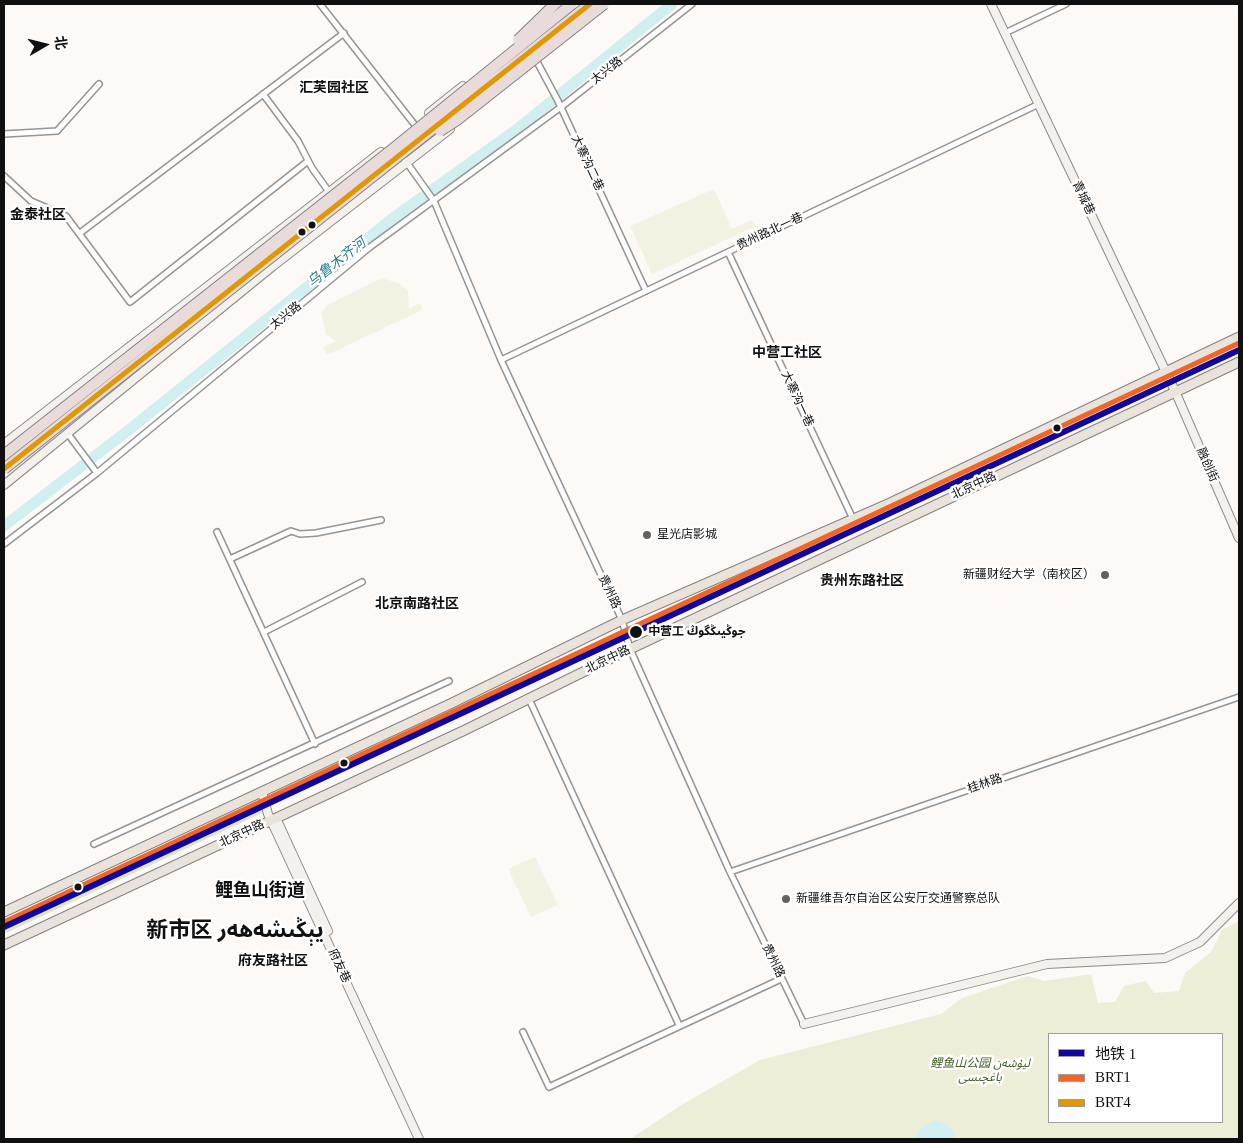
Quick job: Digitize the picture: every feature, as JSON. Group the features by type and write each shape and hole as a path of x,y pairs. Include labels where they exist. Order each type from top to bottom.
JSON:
{"highway":[{"path":"497,63 555,4"},
{"path":"4,455 394,148 572,4"},
{"path":"4,469 427,141 590,4"},
{"path":"427,141 434,134 457,120 606,4"}],"main road":[{"name":"北京中路","path":"4,912 450,704 622,620 853,519 1239,337"},
{"name":"北京中路","path":"4,945 529,699 630,649 1239,362"}],"street":[{"path":"320,4 427,141"},
{"path":"4,444 416,126 522,40 563,4"},
{"path":"4,485 272,266 407,162 427,141 536,60 606,4"},
{"name":"太兴路","path":"4,544 370,247 561,107 692,4"},
{"name":"青城巷","path":"991,4 1175,391"},
{"path":"1005,33 1066,4"},
{"path":"80,233 344,33"},
{"name":"大寨沟二巷","path":"522,40 536,60 561,107 646,291"},
{"path":"4,134 58,131 99,84"},
{"path":"263,94 298,141 308,161 329,192"},
{"name":"贵州路北一巷","path":"501,360 1040,104"},
{"name":"贵州路","path":"393,143 433,200 501,360 622,620 630,649 730,872 804,1024"},
{"path":"4,176 31,201 66,216 130,302 308,161"},
{"name":"大寨沟一巷","path":"728,252 853,519"},
{"name":"融创街","path":"1175,391 1239,538"},
{"path":"68,434 96,471"},
{"path":"230,559 291,531 300,534 316,533 381,520"},
{"path":"217,532 314,744"},
{"path":"264,632 362,582"},
{"path":"94,844 448,681"},
{"name":"桂林路","path":"730,872 1239,697"},
{"path":"529,699 679,1024"},
{"name":"府友巷","path":"262,792 419,1139"},
{"name":"府友巷","path":"274,819 425,1139"},
{"path":"804,1024 1047,964 1165,958 1200,942 1239,903"},
{"path":"523,1032 549,1087 679,1024 781,979"}],"green space":[{"path":"714,189 732,229 752,220 756,226 652,274 630,226"},
{"path":"382,278 401,284 408,292 409,309 420,303 422,310 327,355 323,347 336,341 326,334 321,313 329,304"},
{"path":"259,801 264,812 4,934 4,922"},
{"path":"535,857 558,905 531,917 508,869"},
{"name":"鲤鱼山公园 ليۇشەن باغچىسى","path":"1239,921 1239,1139 630,1139 683,1104 760,1060 941,1014 962,998 1028,976 1044,981 1091,974 1098,1003 1115,1002 1124,986 1146,981 1154,993 1179,991 1185,973 1211,952 1222,930"}],"water":[{"path":"935,1121 947,1125 956,1134 953,1139 913,1139 926,1124"}],"waterway":[{"name":"乌鲁木齐河","path":"4,526 130,429 393,218 516,130 672,4"}],"metro line":[{"name":"1","path":"4,927 1239,350"}],"transit line":[{"name":"BRT4","path":"4,469 590,4"},
{"name":"BRT1","path":"4,922 1239,343"}],"place":[{"name":"星光店影城","path":"647,535"},
{"name":"新疆财经大学（南校区）","path":"1105,575"},
{"name":"中营工 جوڭيىڭگوڭ","path":"636,632"},
{"name":"新疆维吾尔自治区公安厅交通警察总队","path":"786,899"}],"district":[{"name":"汇芙园社区","path":"334,88"},
{"name":"金泰社区","path":"38,215"},
{"name":"中营工社区","path":"787,353"},
{"name":"贵州东路社区","path":"862,581"},
{"name":"北京南路社区","path":"417,604"},
{"name":"鲤鱼山街道","path":"260,891"},
{"name":"新市区 يېڭىشەھەر","path":"235,931"},
{"name":"府友路社区","path":"273,961"}]}
